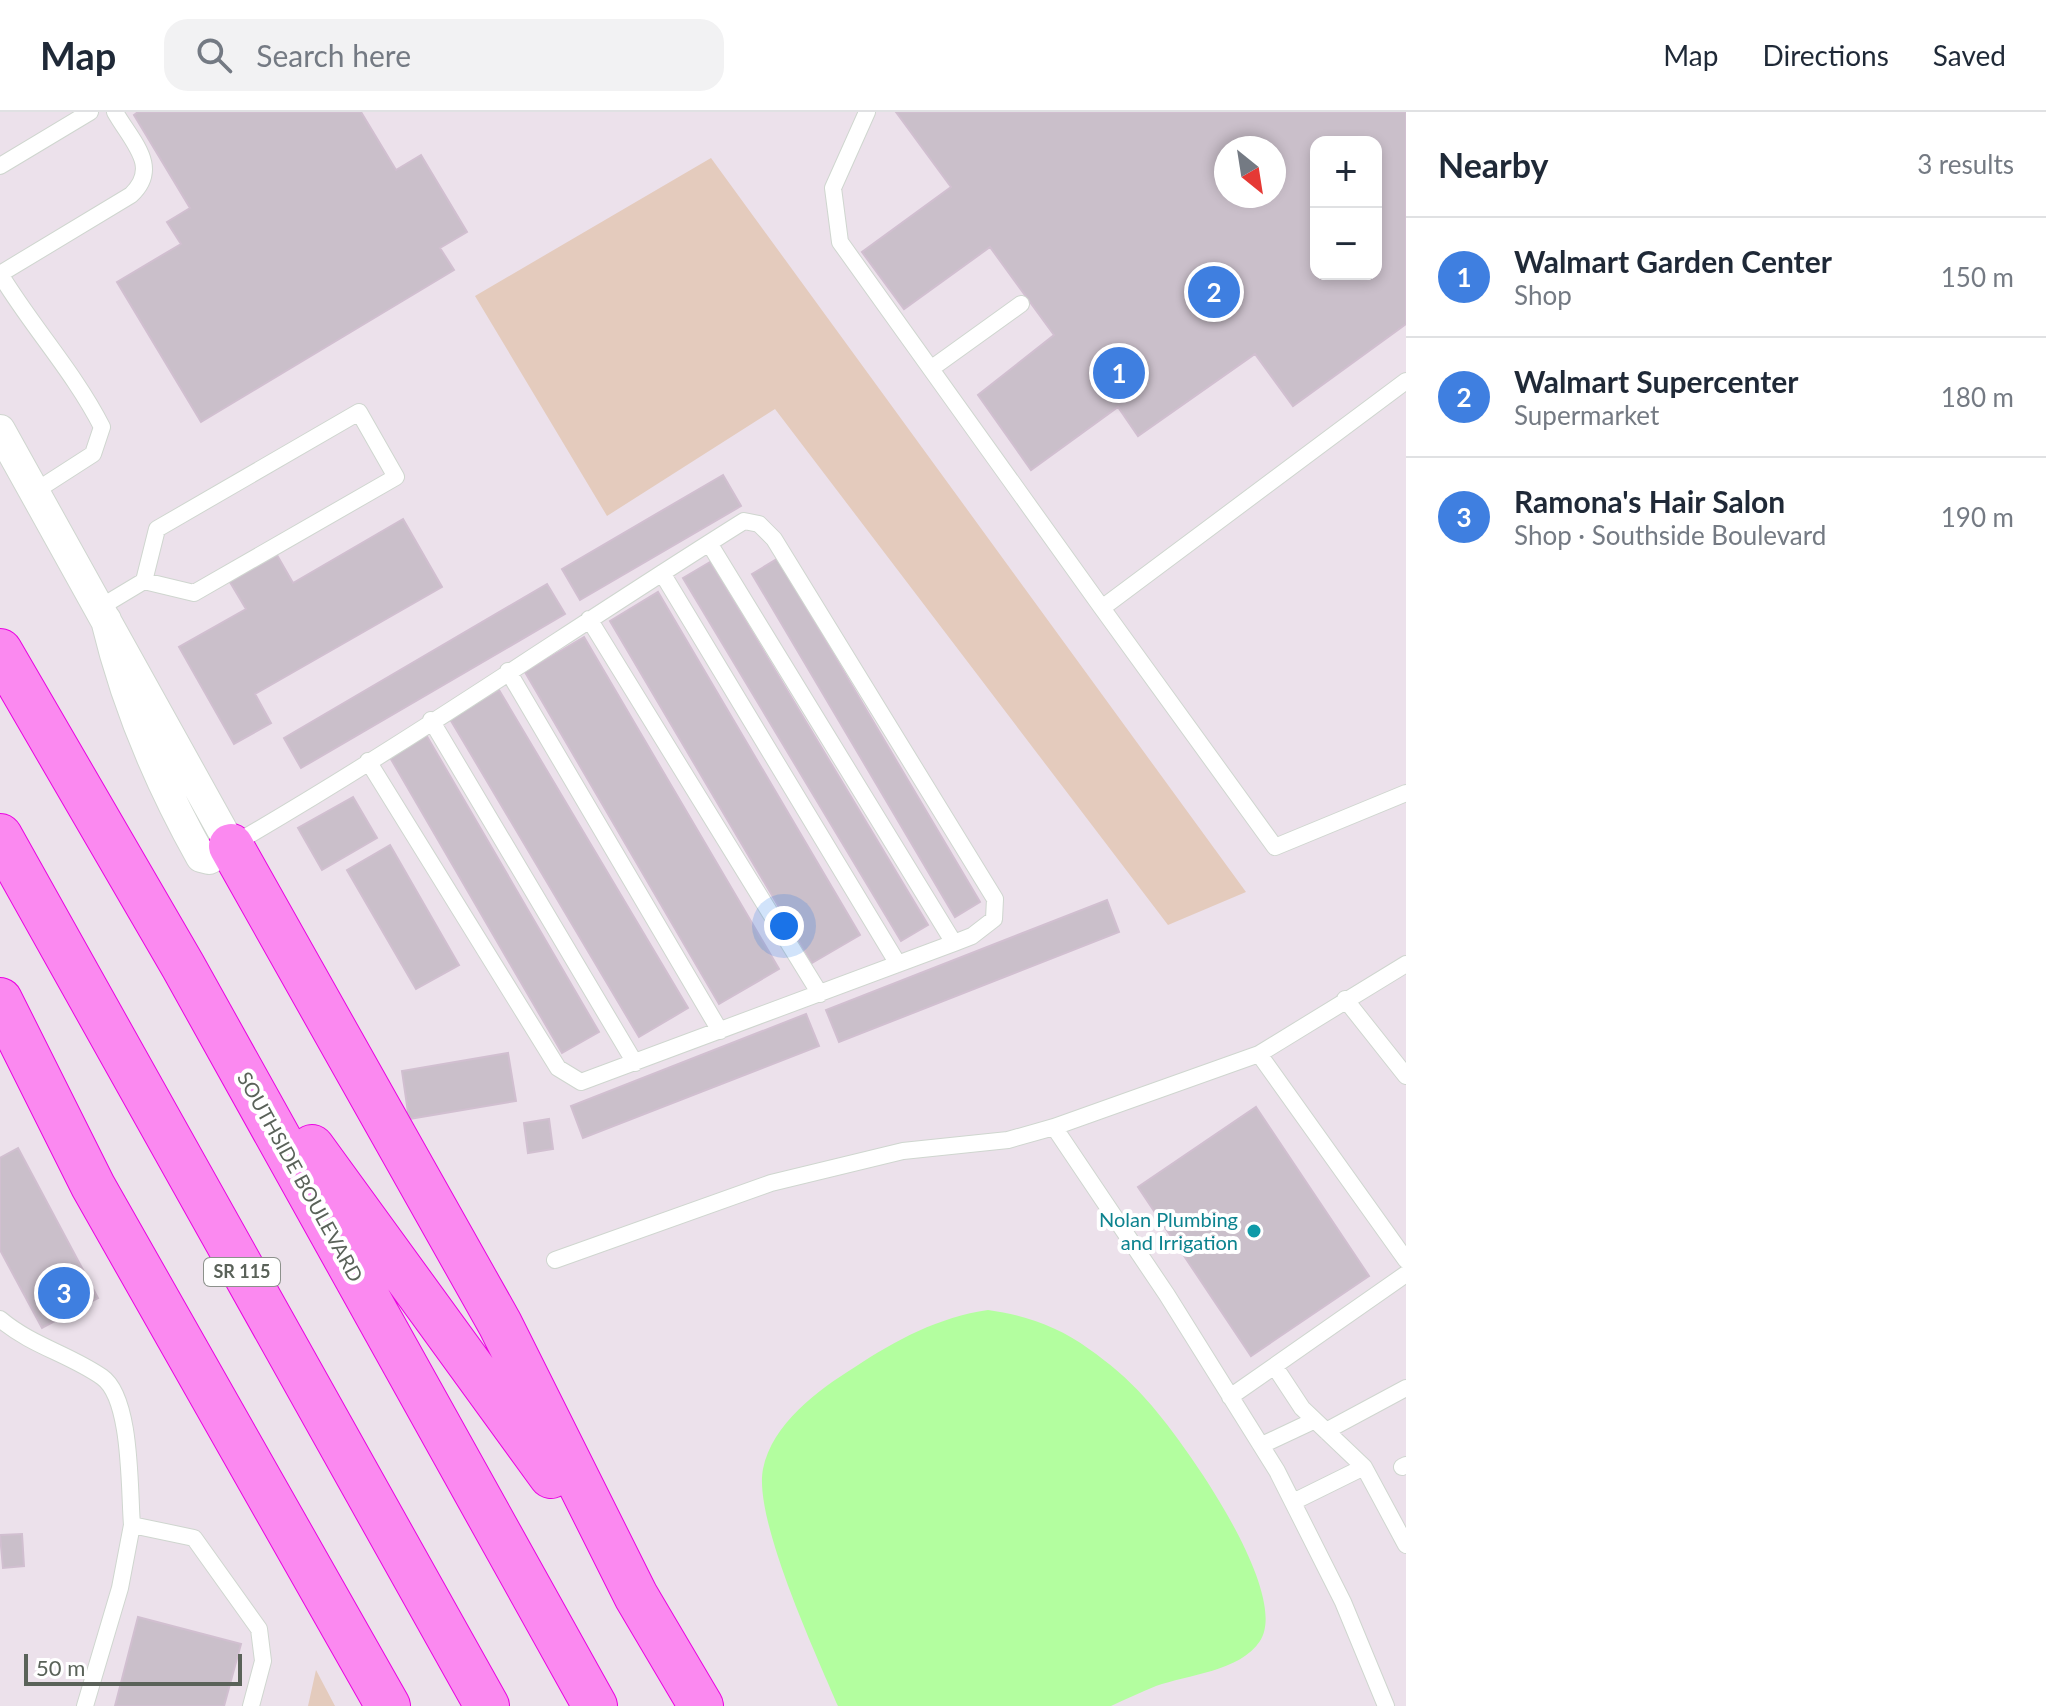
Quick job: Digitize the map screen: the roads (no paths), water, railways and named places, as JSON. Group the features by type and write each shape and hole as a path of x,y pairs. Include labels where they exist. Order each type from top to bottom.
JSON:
{"highway":[{"name":"SOUTHSIDE BOULEVARD","path":"0,651 183,966 595,1706"},
{"name":"SR 115","path":"0,836 487,1706"},
{"path":"231,846 500,1324 636,1596 701,1706"},
{"path":"183,966 636,1596"},
{"path":"0,1000 93,1186 388,1706"}],"street":[{"path":"0,430 231,846"}],"lane":[{"path":"0,166 90,112"},
{"path":"34,492 93,454 102,427 60,357 23,312 0,274 131,195 144,183 147,172 115,112"},
{"path":"867,112 833,188 840,242 1275,847 1406,793"},
{"path":"932,368 1021,304"},
{"path":"1102,608 1406,381"},
{"path":"102,614 144,581 157,529 359,412 396,477 194,593 144,581"},
{"path":"231,846 744,521 759,524 774,539 995,899 994,919 972,936 581,1082 558,1068 368,761"},
{"path":"709,543 954,943"},
{"path":"662,573 898,964"},
{"path":"589,619 820,994"},
{"path":"508,671 720,1031"},
{"path":"431,720 635,1063"},
{"path":"555,1260 771,1183 903,1151 1008,1140 1054,1127 1259,1054 1406,964"},
{"path":"1345,999 1406,1076"},
{"path":"1259,1054 1406,1260"},
{"path":"1054,1127 1167,1295 1262,1445 1343,1602 1386,1706"},
{"path":"1230,1397 1406,1274"},
{"path":"0,1319 23,1339 105,1379 121,1403 132,1525 120,1588 85,1706"},
{"path":"1275,1367 1320,1426 1364,1467 1406,1545"},
{"path":"1262,1445 1320,1426 1406,1388"},
{"path":"1293,1502 1364,1467"},
{"path":"132,1525 194,1538 259,1629 263,1661 251,1706"}],"place":[{"name":"Walmart Supercenter","path":"1214,292"},
{"name":"Walmart Garden Center","path":"1119,373"},
{"name":"Nolan Plumbing and Irrigation","path":"1254,1231"},
{"name":"Ramona's Hair Salon","path":"64,1293"}]}
